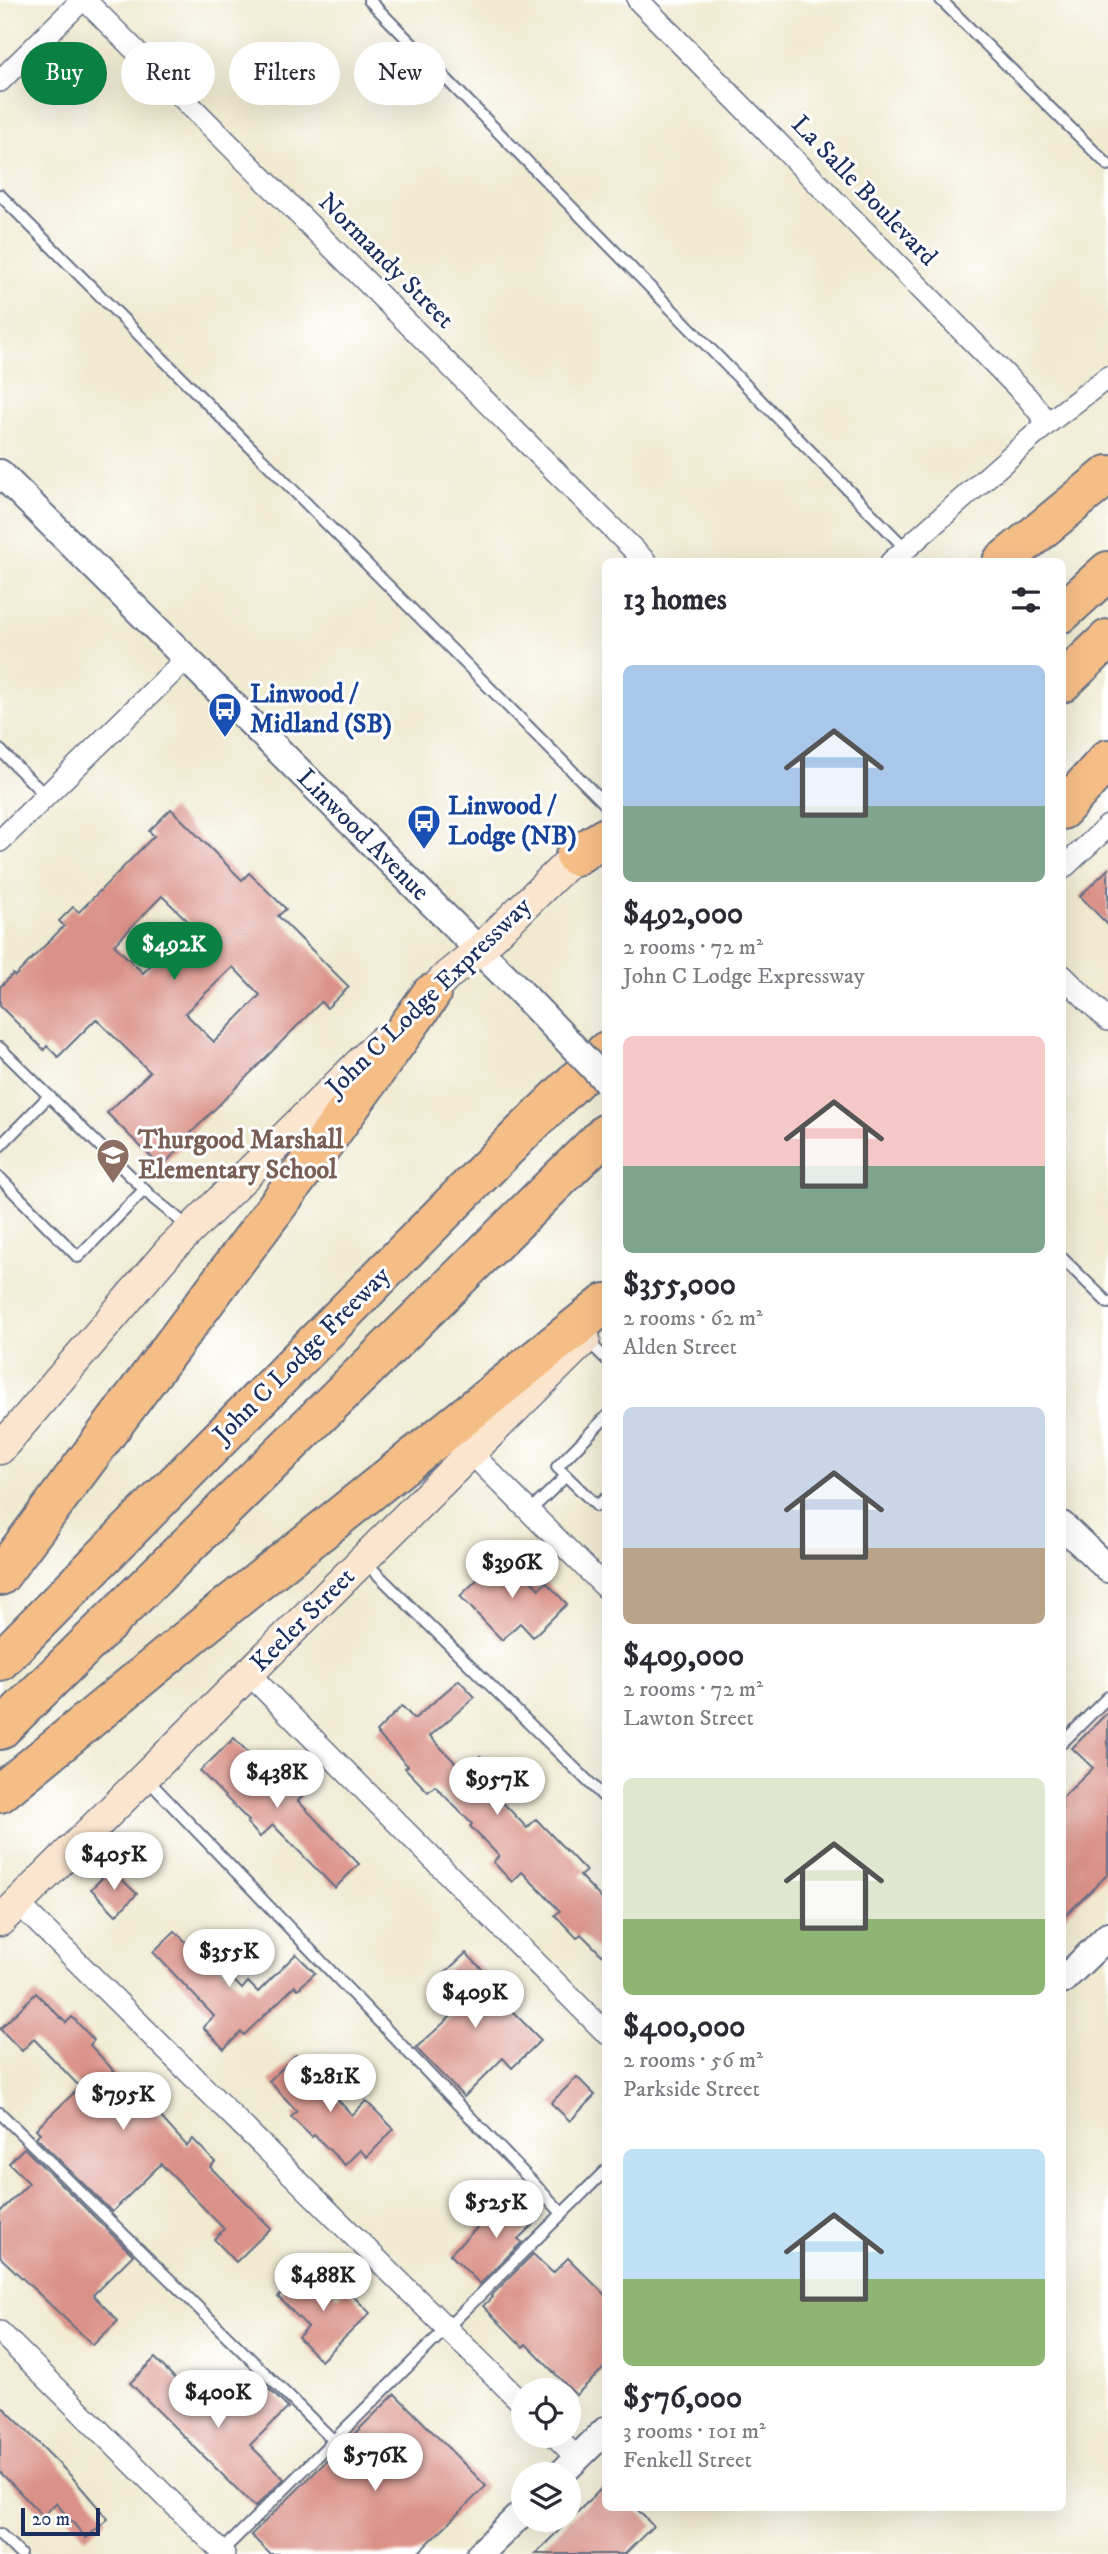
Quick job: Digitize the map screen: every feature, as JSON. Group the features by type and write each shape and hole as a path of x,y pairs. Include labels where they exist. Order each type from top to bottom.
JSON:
{"highway":[{"path":"1007,558 1108,475"},
{"path":"1066,610 1108,571"},
{"path":"1066,679 1108,639"},
{"path":"1066,806 1108,759"},
{"path":"0,1576 330,1135 431,994"},
{"name":"John C Lodge Freeway","path":"0,1661 602,1055"},
{"name":"John C Lodge Freeway","path":"0,1730 602,1137"},
{"path":"0,1793 229,1605 602,1306"}],"main road":[{"name":"John C Lodge Expressway","path":"0,1449 169,1251 431,994 447,975 480,950 590,847"},
{"name":"Keeler Street","path":"9,1912 471,1453 599,1339"}],"street":[{"path":"0,80 83,0"},
{"name":"Normandy Street","path":"83,0 642,558"},
{"name":"La Salle Boulevard","path":"638,0 1027,397 1048,423"},
{"path":"899,555 1048,423 1108,377"},
{"name":"Linwood Avenue","path":"0,473 480,950 602,1077"},
{"path":"0,841 186,659"},
{"path":"1066,865 1108,826"},
{"name":"John C Lodge Expressway","path":"590,847 602,832"},
{"path":"1066,979 1108,1020"},
{"path":"471,1453 602,1584"},
{"path":"1066,1529 1108,1569"},
{"path":"248,1674 602,2029"},
{"path":"9,1912 511,2392"},
{"path":"1066,1977 1108,1936"},
{"path":"0,2332 222,2553"},
{"path":"573,2462 602,2434"},
{"path":"480,2554 511,2524"}],"lane":[{"path":"369,0 899,555"},
{"path":"941,0 1108,165"},
{"path":"0,195 602,801"},
{"path":"0,750 46,796"},
{"path":"0,1048 144,1190 191,1229"},
{"path":"0,1146 49,1096"},
{"path":"0,1178 78,1257 144,1190"},
{"path":"1066,1262 1108,1303"},
{"path":"602,1421 556,1467 597,1506 602,1501"},
{"path":"529,1512 566,1476"},
{"path":"363,1560 602,1795"},
{"path":"1066,1739 1108,1697"},
{"path":"145,1777 561,2212"},
{"path":"0,2113 333,2440"},
{"path":"222,2553 602,2174"},
{"path":"0,2534 20,2554"}],"building":[{"name":"Thurgood Marshall Elementary School","path":"171,809 242,880 249,873 286,909 278,916 349,987 327,1008 321,1002 182,1142 184,1144 161,1167 107,1113 150,1072 96,1019 58,1057 47,1046 44,1050 0,1006 0,987 13,974 15,976 64,926 59,921 73,907 79,912 154,836 149,831","holes":["162,896 192,925 143,973 114,945","233,967 260,995 214,1042 185,1013"]},
{"path":"1108,869 1108,925 1080,896"},
{"path":"504,1554 539,1589 546,1582 567,1604 533,1637 520,1623 502,1640 460,1596"},
{"path":"459,1680 475,1697 430,1736 464,1772 480,1756 501,1778 490,1789 527,1828 536,1819 586,1871 580,1876 602,1899 602,1955 581,1934 577,1938 555,1915 560,1911 522,1872 512,1882 493,1862 499,1856 470,1826 472,1824 435,1786 428,1792 376,1732 402,1706 414,1719"},
{"path":"1108,1712 1108,1874 1066,1915 1066,1794 1093,1768 1072,1748"},
{"path":"234,1738 273,1778 280,1772 303,1796 298,1801 359,1864 335,1888 273,1825 260,1837 247,1823 249,1821 200,1771"},
{"path":"111,1869 137,1894 116,1915 91,1889"},
{"path":"175,1931 208,1965 214,1960 242,1989 248,1982 258,1992 296,1954 315,1973 298,1989 295,1986 244,2035 241,2032 224,2049 203,2027 214,2016 153,1952"},
{"path":"466,1953 488,1975 482,1981 541,2040 512,2068 503,2058 464,2097 416,2048 458,2010 433,1984"},
{"path":"36,1993 66,2023 72,2017 94,2040 90,2045 134,2093 158,2114 187,2146 193,2139 215,2162 210,2167 271,2228 236,2262 214,2239 224,2229 161,2164 112,2212 36,2137 40,2133 36,2129 80,2087 34,2039 22,2051 0,2029"},
{"path":"296,2055 352,2115 366,2101 394,2129 367,2157 360,2150 345,2165 291,2117 297,2111 269,2081"},
{"path":"577,2077 595,2095 570,2121 551,2103"},
{"path":"24,2148 133,2255 93,2295 118,2321 93,2345 0,2257 0,2212 29,2183 9,2163"},
{"path":"522,2194 543,2215 518,2239 522,2242 480,2284 450,2254 484,2221 489,2226"},
{"path":"533,2254 553,2273 568,2258 602,2292 602,2370 581,2390 581,2378 559,2378 526,2344 523,2347 483,2306"},
{"path":"309,2267 338,2297 346,2289 370,2313 321,2361 298,2337 308,2327 278,2297"},
{"path":"155,2358 194,2398 198,2395 217,2415 237,2396 249,2408 269,2389 288,2408 250,2445 284,2479 255,2507 130,2383"},
{"path":"395,2394 486,2486 417,2554 270,2554 251,2535"},
{"path":"0,2404 73,2478 108,2519 86,2538 56,2503 43,2516 0,2472"},
{"path":"602,2488 602,2511 639,2511 653,2526 625,2554 535,2554 557,2532 581,2532 581,2509"}],"place":[{"name":"Linwood / Midland (SB)","path":"225,739"},
{"name":"Linwood / Lodge (NB)","path":"424,851"},
{"name":"Thurgood Marshall Elementary School","path":"113,1185"}]}
